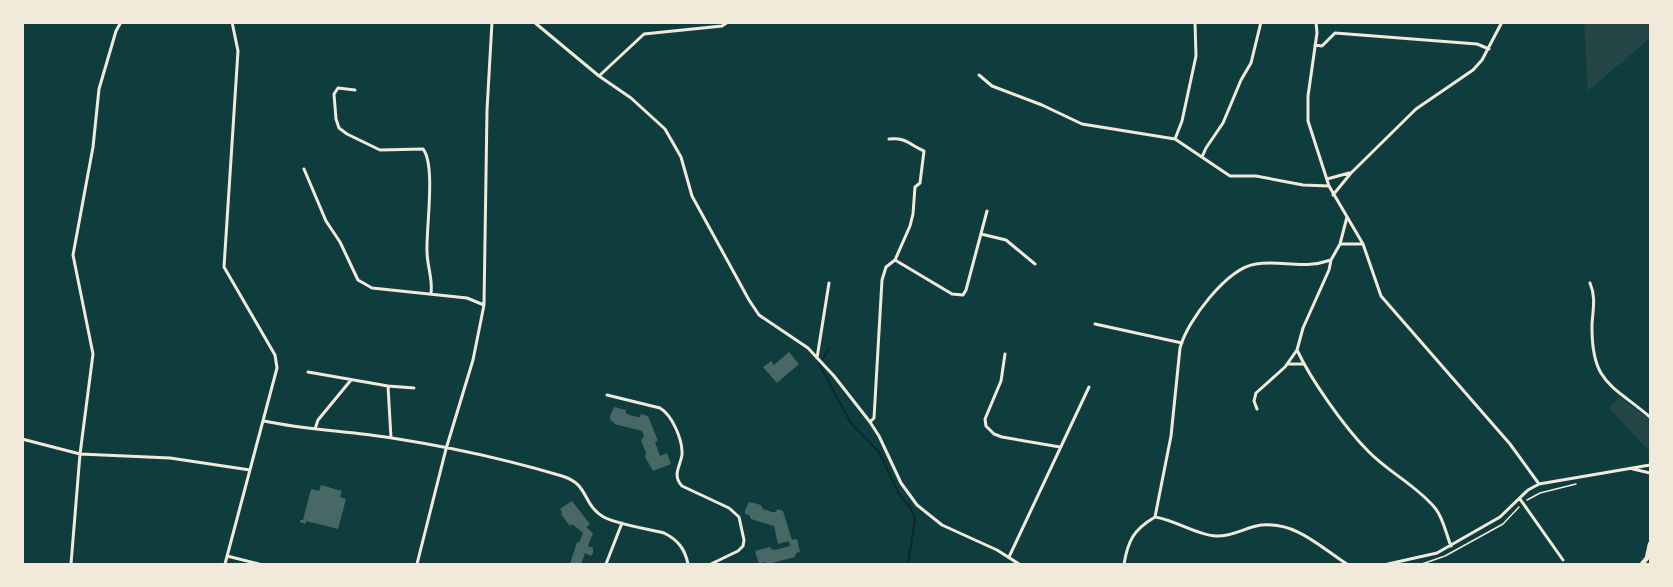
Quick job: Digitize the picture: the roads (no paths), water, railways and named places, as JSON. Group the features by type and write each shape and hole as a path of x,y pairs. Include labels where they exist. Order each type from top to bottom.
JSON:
{"main road":[{"path":"1642,564 1650,544"}],"street":[{"path":"71,564 80,454 93,354 73,255 92,158 99,89 116,31 121,22"},
{"path":"225,564 277,368 275,355 224,267 238,51 232,22"},
{"path":"417,564 446,449 473,360 484,304 487,110 492,22"},
{"path":"534,22 599,76 631,98 664,129 681,157 692,196 748,300 759,315 808,348 834,376 870,422 901,483 917,505 942,525 974,538 1019,564"},
{"path":"599,76 644,34 722,26 728,22"},
{"path":"1175,139 1182,121 1196,56 1195,22"},
{"path":"1202,158 1223,123 1241,80 1251,63 1261,22"},
{"path":"1317,22 1308,96 1308,121 1329,186 1363,244 1381,296 1503,435 1539,484"},
{"path":"1333,195 1351,173 1416,109 1473,70 1489,49 1502,22"},
{"path":"1315,45 1322,46 1335,33 1478,44 1489,49"},
{"path":"979,75 992,86 1042,105 1082,124 1175,139 1230,176 1256,176 1304,185 1329,186"},
{"path":"355,90 338,88 334,94 339,128 380,150 414,148 423,149 426,153 429,170 427,254 432,284 431,293"},
{"path":"870,422 874,418 882,280 886,267 895,260 913,214 915,187 920,183 924,151 911,146 908,141 899,138 889,139"},
{"path":"304,169 327,221 358,280 372,288 467,298 484,304"},
{"path":"1327,179 1351,173"},
{"path":"895,260 952,294 963,295 987,211"},
{"path":"1257,409 1254,401 1256,393 1289,363 1297,350 1303,328 1329,270 1331,260 1341,244 1347,217"},
{"path":"981,234 1006,240 1035,264"},
{"path":"1341,244 1363,244"},
{"path":"1155,517 1171,436 1182,343 1195,316 1230,278 1246,266 1258,263 1304,266 1331,260"},
{"path":"817,358 829,283"},
{"path":"1590,283 1594,293 1592,348 1595,360 1603,376 1614,390 1650,417"},
{"path":"1095,324 1182,343"},
{"path":"1297,350 1304,364 1354,436 1369,453 1415,489 1436,509 1451,546"},
{"path":"1005,354 1001,381 985,419 987,426 994,434 1002,437 1060,447"},
{"path":"1289,363 1304,364"},
{"path":"308,372 388,386 414,388"},
{"path":"315,429 318,420 351,380"},
{"path":"388,386 390,438"},
{"path":"1009,557 1089,387"},
{"path":"607,395 660,408 666,412 681,445 682,454 676,474 677,481 682,486 729,508 739,517 744,540 743,546 738,551 711,564"},
{"path":"264,421 390,438 522,464 572,479 581,486 594,510 604,518 673,537 681,545 688,564"},
{"path":"22,439 80,454 170,458 250,470"},
{"path":"1388,564 1428,557 1451,546 1500,518 1528,490 1539,484 1650,465"},
{"path":"1628,468 1650,473"},
{"path":"1520,499 1563,560"},
{"path":"1124,564 1129,540 1142,524 1155,517 1169,519 1216,536 1261,525 1278,525 1308,536 1347,564"},
{"path":"606,564 622,522"},
{"path":"227,556 259,564"}],"waterway":[{"path":"823,359 829,348"},
{"path":"819,364 851,423 879,452 899,494 910,507 915,519 908,564"}]}
